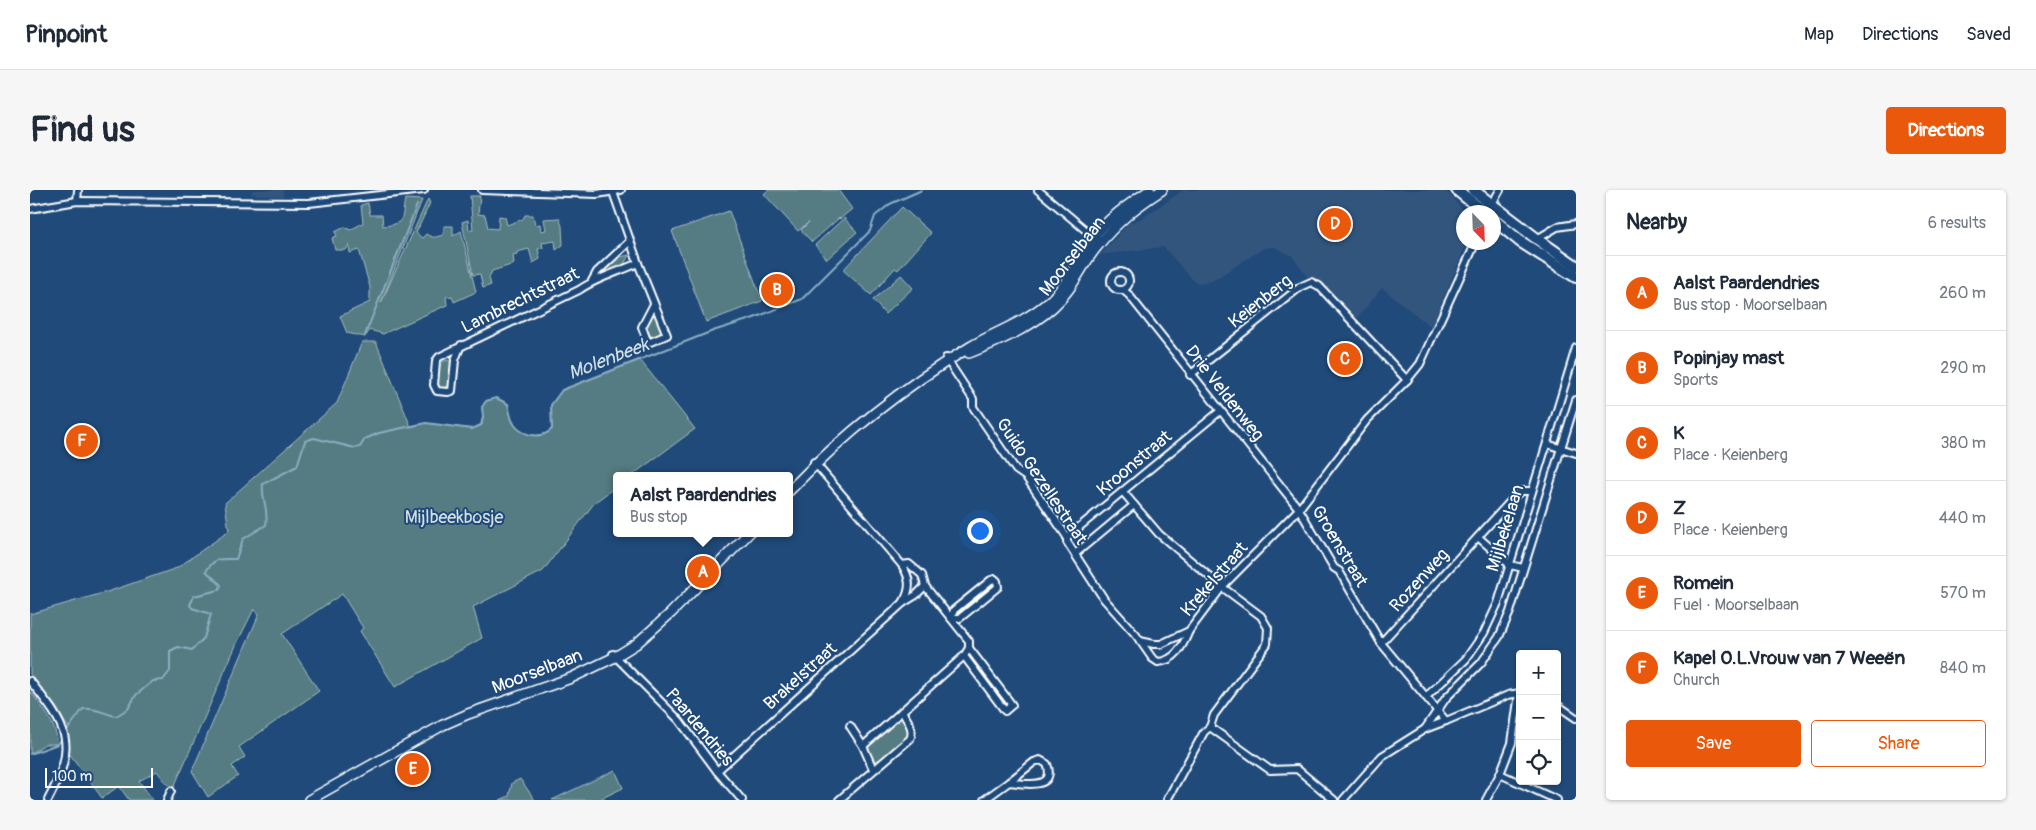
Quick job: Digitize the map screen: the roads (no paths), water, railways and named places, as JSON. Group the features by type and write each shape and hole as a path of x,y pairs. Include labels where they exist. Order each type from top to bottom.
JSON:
{"main road":[{"name":"Moorselbaan","path":"793,487 815,462 913,383 947,359 1014,326 1048,302 1057,294 1123,208 1150,190"},
{"name":"Moorselbaan","path":"1098,240 1127,214 1162,190"},
{"path":"1457,190 1475,205"},
{"path":"1473,190 1576,266"},
{"path":"1501,226 1521,242 1576,277"},
{"name":"Moorselbaan","path":"310,800 443,725 468,714 564,680 636,644 654,629 745,537"}],"street":[{"path":"77,201 78,190"},
{"path":"30,209 77,201 309,203 391,192 424,190"},
{"path":"482,190 597,194 621,190"},
{"path":"1038,190 1098,240"},
{"path":"1492,204 1500,190"},
{"path":"613,192 630,242 667,335 648,343 642,326 654,304"},
{"path":"1539,238 1557,227 1576,224"},
{"name":"Lambrechtstraat","path":"592,281 597,272 630,242"},
{"name":"Groenstraat","path":"1446,721 1381,643 1339,571 1334,568 1299,510 1367,420 1407,380 1420,364 1472,250"},
{"name":"Lambrechtstraat","path":"461,346 455,360 452,391 437,391 434,385 436,361 439,357 461,346 579,290 592,281 605,278 638,263"},
{"name":"Keienberg","path":"1190,375 1300,287 1311,282 1319,286 1407,380"},
{"name":"Drie Veldenweg","path":"1126,291 1219,412 1299,510"},
{"name":"Mijlbekelaan","path":"1426,697 1466,659 1484,633 1498,603 1576,348"},
{"name":"Guido Gezellestraat","path":"947,359 973,400 973,406 1016,470 1026,477 1067,537 1067,542 1074,554 1104,599 1152,658 1162,662 1175,655 1189,631"},
{"name":"Mijlbekelaan","path":"1425,729 1437,710 1481,663 1499,637 1510,612 1576,400"},
{"name":"Kroonstraat","path":"1067,537 1219,412"},
{"path":"1547,444 1576,453"},
{"path":"815,462 907,572 910,586 903,603"},
{"name":"Rozenweg","path":"1381,643 1517,494 1522,491 1532,491"},
{"path":"1123,492 1159,534 1222,587 1261,616 1268,628 1267,644 1214,715 1210,727 1204,732 1167,800"},
{"name":"Kroonstraat","path":"1074,554 1134,505"},
{"name":"Krekelstraat","path":"1140,641 1161,644 1189,631 1222,587 1299,510"},
{"path":"1478,537 1510,565 1523,568"},
{"path":"902,565 909,564 922,575 925,586 969,642 970,648 1012,704 1005,711 964,656"},
{"path":"991,580 997,581 998,587 960,618 951,618 954,610 991,580"},
{"name":"Brakelstraat","path":"717,771 903,603 916,596 925,586"},
{"path":"862,746 964,656 970,648"},
{"name":"Paardendries","path":"614,655 678,720 742,800"},
{"path":"30,681 53,710 66,740 60,777 48,800"},
{"path":"1343,800 1382,756 1425,729 1508,695 1516,694"},
{"path":"1486,800 1500,774 1512,743 1520,695"},
{"path":"1561,708 1576,718"},
{"path":"839,800 910,739 912,734 902,711"},
{"path":"850,726 873,770"},
{"path":"1210,727 1270,770 1297,769 1334,800"},
{"path":"984,800 1034,762 1040,760 1047,764 1050,771 1048,778 1042,783 1009,782"},
{"path":"1500,774 1556,800"},
{"path":"167,800 171,791"}],"waterway":[{"name":"Molenbeek","path":"65,733 83,709 96,710 116,716 128,709 136,695 153,681 163,680 170,671 170,651 178,647 192,650 204,638 211,614 192,608 190,605 194,596 219,590 221,585 206,571 215,561 236,559 243,539 266,525 267,514 263,484 297,466 305,441 314,438 355,448 360,447 365,439 379,433 426,423 472,429 481,425 483,417 482,407 486,401 496,398 508,404 512,420 524,433 530,435 547,433 552,429 551,405 562,390 713,331 754,318 802,299 870,231 875,216 890,204 922,190"},
{"path":"365,335 417,205"},
{"name":"Molenbeek","path":"30,754 58,744 63,737"}],"place":[{"name":"Z","path":"1335,224"},
{"name":"Popinjay mast","path":"777,290"},
{"name":"K","path":"1345,359"},
{"name":"Kapel O.L.Vrouw van 7 Weeën","path":"82,441"},
{"name":"Aalst Paardendries","path":"703,572"},
{"name":"Romein","path":"413,769"}],"park label":[{"name":"Mijlbeekbosje","path":"454,517"}]}
